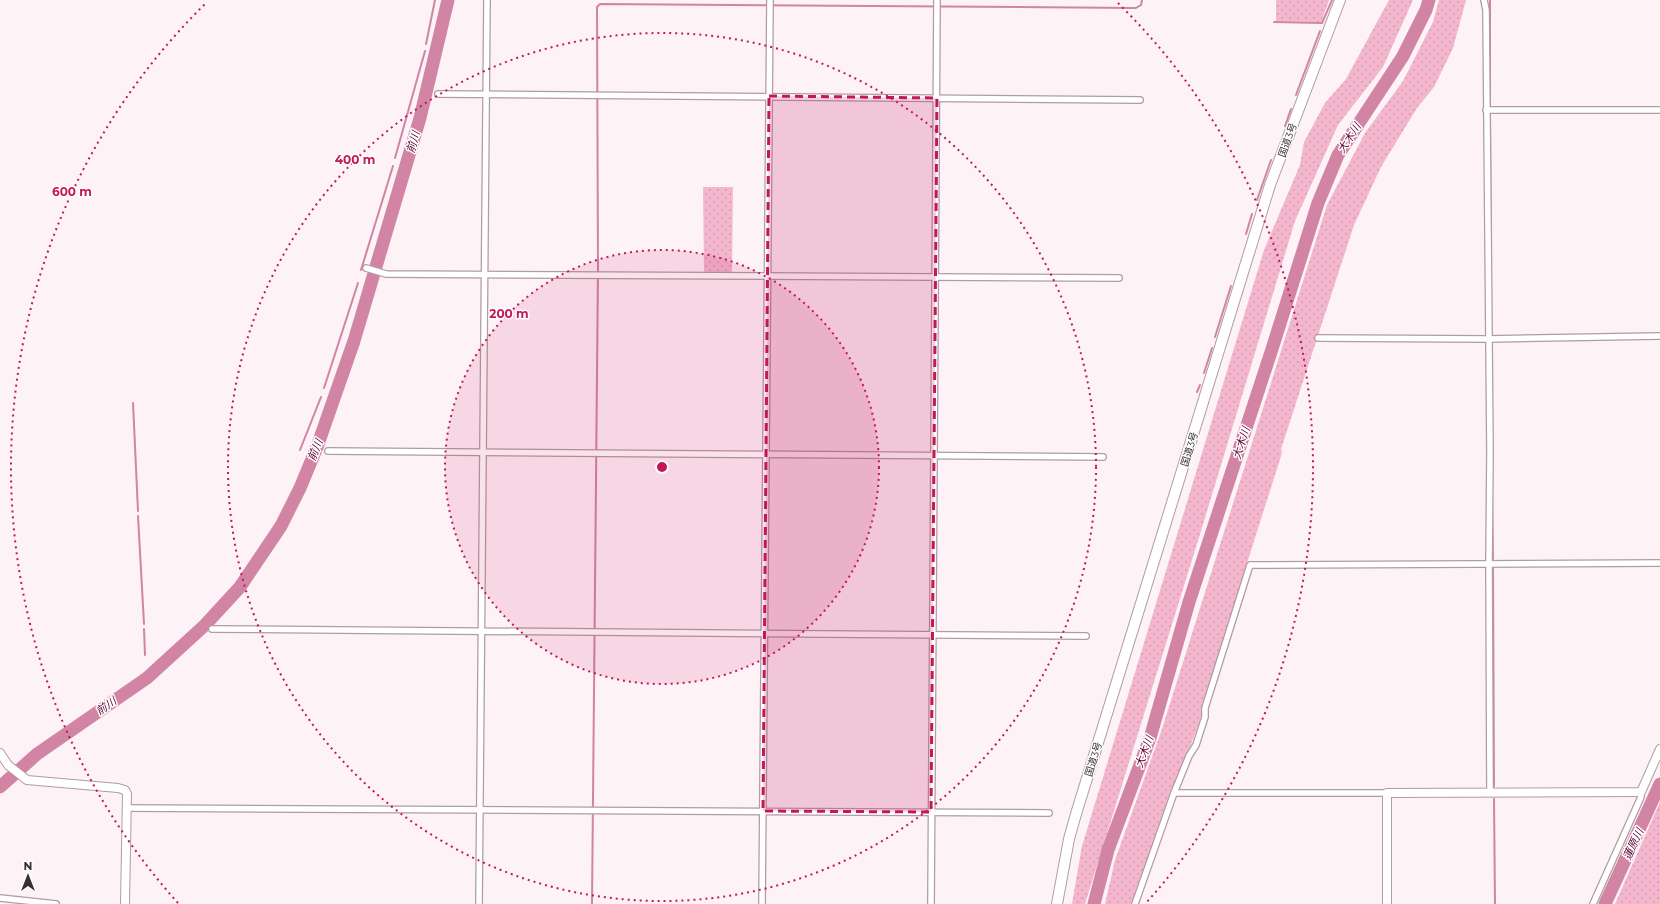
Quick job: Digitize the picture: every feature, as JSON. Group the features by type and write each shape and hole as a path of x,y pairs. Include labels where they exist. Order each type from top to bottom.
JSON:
{"highway":[{"name":"国道3号","path":"1057,904 1069,839 1076,814 1270,185 1340,0"}],"street":[{"path":"479,904 487,0"},
{"path":"762,904 770,0"},
{"path":"1484,0 1490,451 1488,564 1490,793"},
{"path":"931,904 937,1"},
{"path":"438,94 1140,100"},
{"path":"1486,110 1660,110"},
{"path":"366,268 386,274 484,273 1119,278"},
{"path":"1318,338 1488,339 1660,336"},
{"path":"328,451 1103,457"},
{"path":"1135,904 1174,793 1189,756 1196,745 1205,718 1205,708 1250,565 1660,563"},
{"path":"212,629 1086,636"},
{"path":"1593,904 1641,798 1641,792 1660,749"},
{"path":"0,753 8,765 22,778 27,780 118,788 125,790 127,794 125,904"},
{"path":"1174,793 1641,792"},
{"path":"1387,793 1387,904"},
{"path":"126,808 1049,813"},
{"path":"0,898 56,904"}],"highlighted area":[{"path":"769,96 937,98 931,812 763,811"}],"shaded area":[{"path":"1276,0 1329,0 1321,22 1276,21"},
{"path":"1389,0 1413,0 1383,67 1338,125 1295,221 1201,531 1085,904 1072,904 1082,846 1264,250 1300,165 1304,142 1325,103 1346,79"},
{"path":"1439,0 1466,0 1453,48 1434,87 1417,108 1381,167 1354,225 1281,449 1282,453 1199,723 1132,904 1105,904 1115,860 1162,729 1327,205 1365,133 1403,81 1433,22"},
{"path":"703,187 733,187 732,272 704,272"},
{"path":"1660,802 1660,904 1615,904"}],"waterway":[{"path":"426,44 435,0"},
{"name":"前川","path":"0,787 37,754 147,678 205,625 240,587 281,526 300,488 317,447 354,341 420,118 448,0"},
{"path":"592,904 598,269 597,7 600,4 1136,8 1141,5 1142,0"},
{"path":"1274,22 1322,23 1332,0"},
{"name":"大木川","path":"1094,904 1108,850 1150,738 1189,602 1318,203 1338,155 1403,56 1426,10 1429,0"},
{"path":"1490,0 1490,106"},
{"path":"1296,95 1320,31"},
{"path":"395,158 425,51"},
{"path":"1285,126 1291,109"},
{"path":"1490,114 1491,283"},
{"path":"1257,200 1271,160"},
{"path":"361,270 393,166"},
{"path":"1246,234 1252,214"},
{"path":"324,388 358,283"},
{"path":"1215,337 1231,286"},
{"path":"1204,373 1212,348"},
{"path":"1197,392 1200,385"},
{"path":"300,450 321,397"},
{"path":"133,403 138,511"},
{"path":"1492,498 1493,559"},
{"path":"138,516 144,624"},
{"path":"1493,569 1494,786"},
{"path":"144,629 145,655"},
{"name":"蓮原川","path":"1605,904 1660,784"},
{"path":"1494,799 1495,904"}]}
